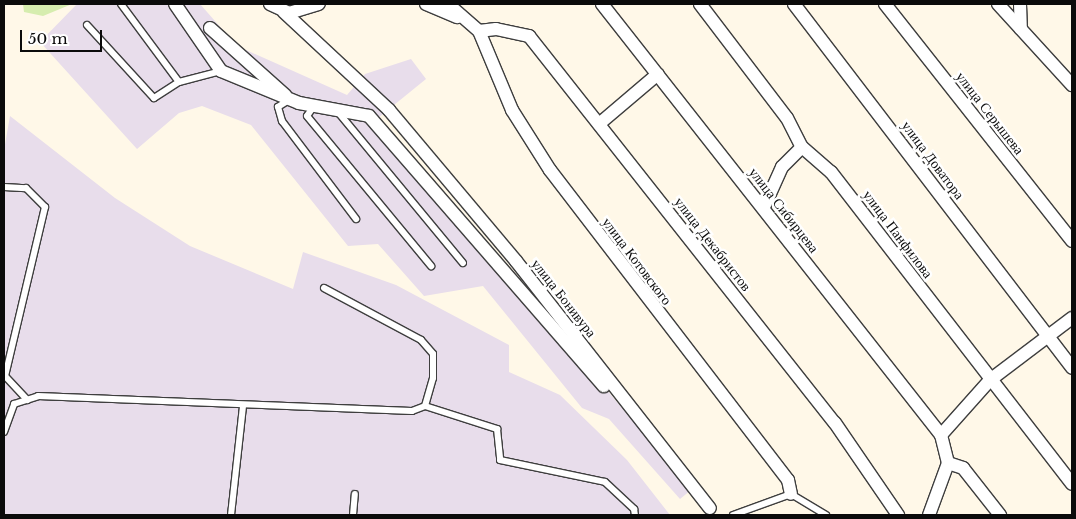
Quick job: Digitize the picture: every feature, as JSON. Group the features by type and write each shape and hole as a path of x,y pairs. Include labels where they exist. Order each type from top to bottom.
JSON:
{"street":[{"path":"175,4 221,71 293,104 369,116 458,221 612,396 627,404"},
{"path":"271,4 284,12 296,13 319,4"},
{"path":"426,4 457,17 479,31"},
{"path":"448,4 457,17"},
{"name":"улица Сибирцева","path":"602,4 764,207 941,435"},
{"name":"улица Панфилова","path":"700,4 787,118 802,147 831,172 1072,484"},
{"name":"улица Доватора","path":"794,4 1072,368"},
{"name":"улица Серышева","path":"885,4 1072,241"},
{"path":"998,4 1071,82"},
{"path":"1020,4 1021,29"},
{"name":"улица Бонивура","path":"284,12 389,110 466,202 713,512"},
{"path":"210,28 293,104"},
{"name":"улица Декабристов","path":"479,31 496,29 529,36 835,422 898,515"},
{"name":"улица Котовского","path":"479,31 512,110 550,170 773,459 788,480 791,494"},
{"path":"599,124 658,74"},
{"path":"764,207 782,167 802,147"},
{"path":"929,515 948,463 941,435 990,380 1072,318"},
{"path":"948,463 963,468 1000,515"}],"lane":[{"path":"121,4 179,82"},
{"path":"88,26 148,96 154,98 179,82 221,71"},
{"path":"293,104 278,107 282,120 356,219"},
{"path":"314,106 307,116 430,266"},
{"path":"336,110 462,263"},
{"path":"4,187 26,188 45,206 5,376 27,400"},
{"path":"458,221 466,202"},
{"path":"324,288 420,340 433,354 433,378 424,406"},
{"path":"4,432 14,404 38,396 243,406 412,411 424,406 497,429 500,460 605,482 634,509 634,515"},
{"path":"231,515 243,406"},
{"path":"353,515 355,494"},
{"path":"733,515 791,494 826,515"}],"shaded area":[{"path":"77,4 200,4 237,46 347,95 365,74 411,59 426,79 378,118 691,490 680,499 609,419 582,408 483,286 424,296 378,244 348,246 251,125 202,106 179,113 137,149 40,42"},
{"path":"10,116 115,198 190,246 293,289 303,252 396,285 509,345 509,372 560,395 627,460 670,515 4,515 4,150"}],"green space":[{"path":"23,4 72,4 43,16 24,12"}]}
